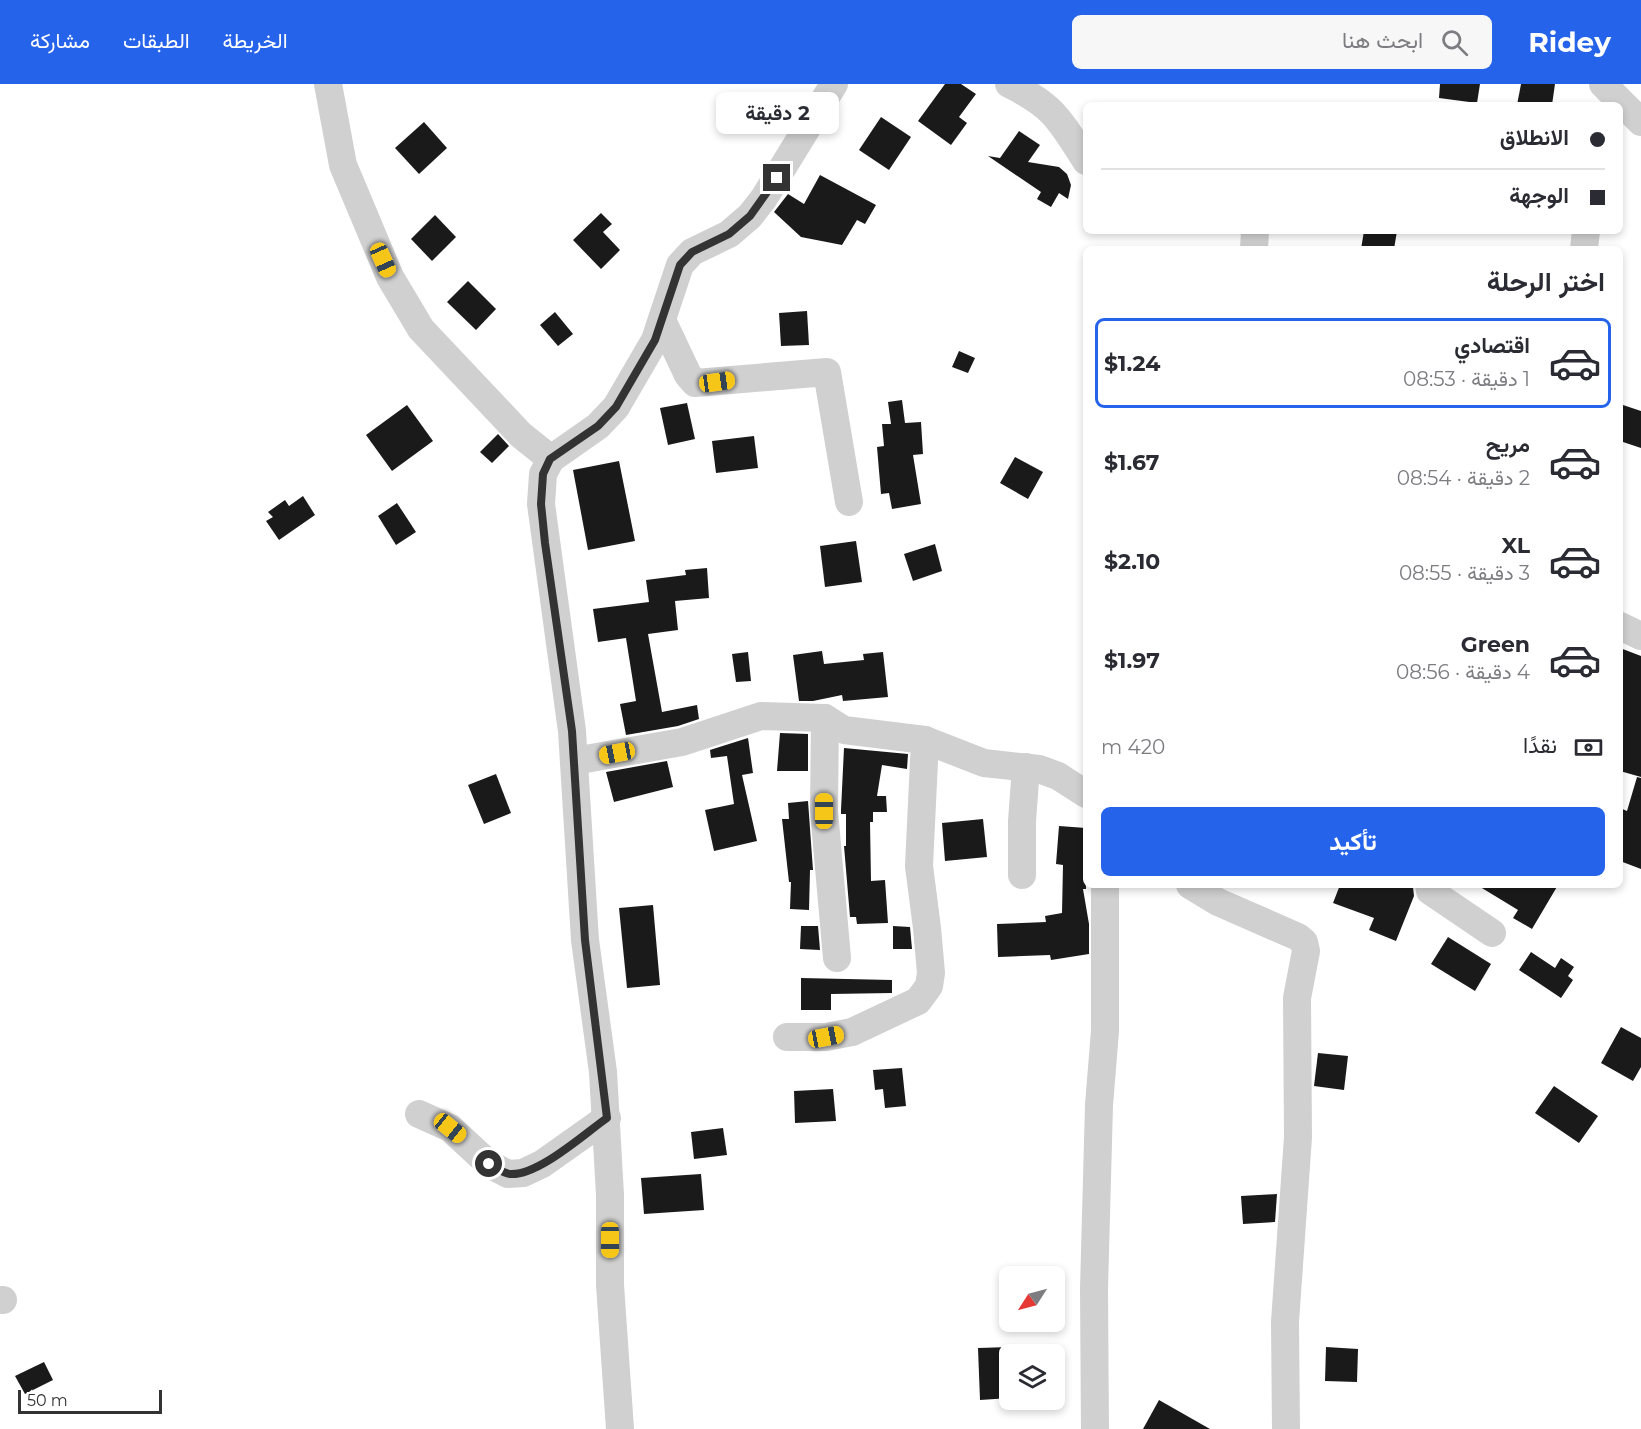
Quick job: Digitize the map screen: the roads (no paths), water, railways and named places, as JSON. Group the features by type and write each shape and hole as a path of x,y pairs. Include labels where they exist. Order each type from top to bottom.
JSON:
{"street":[{"path":"328,84 343,165 381,257 421,329 467,381 521,435 550,459"},
{"path":"620,1429 610,1285 607,1118 585,940 574,761 542,514 543,474 550,459 598,426 616,407 655,340 680,265 692,252 729,234 750,216 764,198 834,84"},
{"path":"1009,84 1035,96 1053,111 1083,156"},
{"path":"1594,102 1596,84"},
{"path":"1603,84 1621,102"},
{"path":"1623,104 1641,122"},
{"path":"662,320 688,375 695,383 827,372 849,502"},
{"path":"1623,627 1641,636"},
{"path":"574,761 682,742 761,716 825,718 844,730 926,740 984,763 1026,767 1058,776 1083,792"},
{"path":"825,718 824,811 837,958"},
{"path":"787,1037 826,1037 852,1032 918,1001 929,986 931,973 919,866 926,740"},
{"path":"1022,875 1022,821 1026,767"},
{"path":"1095,1429 1094,1278 1099,1105 1105,1031 1105,888"},
{"path":"1195,888 1227,907 1298,937 1304,942 1306,951 1297,998 1298,1137 1285,1322 1287,1429"},
{"path":"1429,888 1430,891 1492,933"},
{"path":"419,1114 450,1128 489,1164 508,1174 523,1173 542,1164 607,1118"}]}
